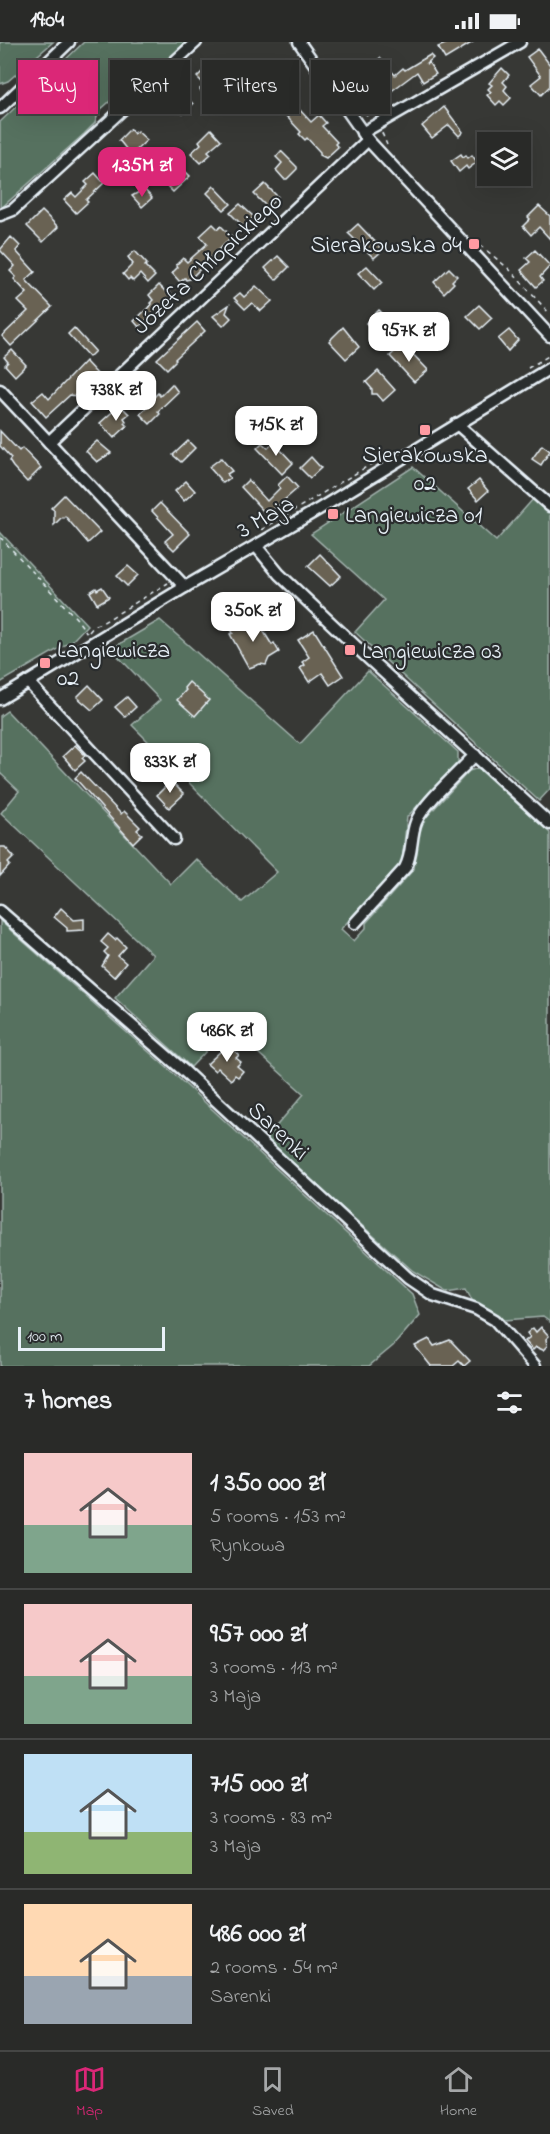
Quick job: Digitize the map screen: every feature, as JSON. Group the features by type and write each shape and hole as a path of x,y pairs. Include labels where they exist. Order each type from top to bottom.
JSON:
{"street":[{"path":"0,107 69,42"},
{"path":"0,215 13,210 196,42"},
{"path":"299,42 365,136 550,336"},
{"name":"Józefa Chłopickiego","path":"49,442 365,136 520,42"},
{"name":"3 Maja","path":"0,699 182,583 256,546 550,368"},
{"path":"0,390 182,583"},
{"path":"457,424 550,506"},
{"path":"256,546 279,574 550,824"},
{"path":"28,682 174,839"},
{"path":"355,922 405,868 415,823 421,812 475,755"},
{"name":"Sarenki","path":"0,911 191,1077 408,1278 433,1295 487,1314 495,1320 535,1366"}],"path":[{"path":"366,114 373,120"},
{"path":"378,127 387,145"},
{"path":"481,245 509,269 550,314"},
{"path":"523,372 550,355"},
{"path":"258,532 388,454"},
{"path":"0,537 76,618 88,634 95,625 102,623 163,585 182,583"}],"green space":[{"path":"0,42 53,42 32,60 18,60 18,72 8,81 0,84"},
{"path":"84,42 186,42 167,60 110,60 110,101 98,114 98,60 65,60"},
{"path":"18,105 18,114 98,114 95,123 84,134 0,209 0,122"},
{"path":"413,467 496,541 534,498 550,512 550,789 539,801 355,632 384,600 311,534"},
{"path":"0,532 87,625 72,641 0,683"},
{"path":"160,620 300,744 368,671 458,752 458,762 407,817 402,862 341,929 354,941 366,928 366,923 414,869 419,825 469,771 478,768 550,833 550,1322 543,1317 505,1320 489,1309 474,1304 466,1288 447,1291 413,1271 265,1139 304,1094 229,1027 191,1067 115,998 153,955 1,813 19,791 0,773 0,716 7,711 171,884 196,859 242,902 277,872 132,725 160,700 111,649"},
{"path":"0,921 173,1073 412,1294 420,1315 393,1346 369,1366 0,1366"}],"building":[{"path":"450,42 473,42 445,59 438,47"},
{"path":"538,49 550,65 550,86 541,95 531,84 541,76 527,57"},
{"path":"430,55 433,58 426,64 429,63 436,74 423,82 417,72 390,92 390,69 395,75 403,68 405,70"},
{"path":"502,68 509,75 503,82 507,86 504,90 511,98 504,105 500,101 496,105 487,95 491,92 488,89 492,85 489,83"},
{"path":"202,72 202,82 197,77"},
{"path":"444,107 463,132 459,136 449,125 432,138 422,126"},
{"path":"299,109 311,122 319,115 326,123 322,126 337,142 335,144 338,147 326,158 320,155 320,152 307,138 305,140 299,134 301,132 284,114 299,114"},
{"path":"130,129 134,134 137,131 147,140 131,155 119,140"},
{"path":"211,129 221,140 208,151 211,154 201,163 191,153 201,144 199,141"},
{"path":"281,151 297,167 287,179 284,179 276,170 282,163 276,157"},
{"path":"461,154 468,158 472,155 477,162 468,169 466,166 459,172 451,161"},
{"path":"183,169 190,176 173,192 166,185"},
{"path":"95,173 104,183 76,213 64,200 72,193 76,197 88,185 85,182"},
{"path":"265,184 278,197 267,207 254,194"},
{"path":"214,186 231,204 224,210 207,193"},
{"path":"144,189 152,198 142,207 132,196"},
{"path":"240,204 254,217 244,227 230,213"},
{"path":"539,206 550,216 550,239 539,227 531,235 523,226"},
{"path":"42,211 58,227 43,242 27,226"},
{"path":"213,224 218,229 221,226 232,237 190,279 185,278 180,282 172,273 178,267 176,265 183,258 187,262 207,244 200,236"},
{"path":"358,224 383,250 374,258 348,233"},
{"path":"11,237 20,246 16,251 35,272 26,280 52,307 11,346 2,336 28,311 18,301 27,293 10,271 15,266 0,250"},
{"path":"535,250 550,266 540,277 543,281 536,287 521,270 530,262 526,258"},
{"path":"135,251 155,276 148,283 140,274 133,281 130,278 128,280 123,274 133,264 128,257"},
{"path":"278,256 289,267 276,280 265,268"},
{"path":"367,266 382,282 374,290 358,273"},
{"path":"449,268 457,276 452,281 454,283 444,293 434,282"},
{"path":"159,285 174,296 174,299 160,313 157,310 139,327 134,321 152,304 150,303 153,300 149,295"},
{"path":"256,286 272,301 261,311 252,303 245,309 234,298 240,293 244,297"},
{"path":"229,305 226,313 231,318 223,326 213,316"},
{"path":"479,305 492,318 480,329 467,316"},
{"path":"379,310 385,316 382,319 387,324 384,327 387,330 381,335 378,332 376,334 366,323"},
{"path":"197,322 205,331 167,369 157,359"},
{"path":"343,327 359,347 346,359 329,341"},
{"path":"74,328 95,351 89,357 68,334"},
{"path":"509,330 518,340 508,351 498,339"},
{"path":"403,344 428,370 414,382 390,356"},
{"path":"12,350 26,365 15,376 5,365 8,362 4,357"},
{"path":"85,361 98,375 76,396 70,395 46,417 32,401 43,392 49,399"},
{"path":"378,371 395,390 383,401 377,394 372,394 372,389 366,382"},
{"path":"172,384 178,392 158,411 160,414 150,424 140,414 151,404 149,402 158,393 160,396"},
{"path":"120,405 129,414 124,418 127,426 114,438 100,423"},
{"path":"0,431 19,451 22,448 41,468 27,482 13,467 9,461 11,458 0,446"},
{"path":"97,441 111,453 97,462 86,451"},
{"path":"188,441 195,448 181,462 173,455"},
{"path":"262,443 268,448 272,444 277,450 279,448 293,463 282,474 257,448"},
{"path":"542,445 550,451 541,465 532,459"},
{"path":"311,457 321,468 310,478 300,468"},
{"path":"221,458 232,471 227,474 230,478 223,483 209,467"},
{"path":"287,476 298,488 267,515 241,487 248,480 267,501 280,488 278,485"},
{"path":"479,480 488,491 478,500 468,489"},
{"path":"186,481 195,491 184,501 175,491"},
{"path":"64,495 100,532 88,543 65,516 54,525 54,510 51,508"},
{"path":"160,503 190,534 174,550 165,541 173,534 152,511"},
{"path":"320,554 341,576 330,586 308,566"},
{"path":"128,566 138,575 127,586 117,576"},
{"path":"102,587 109,597 97,604 90,592"},
{"path":"251,616 254,620 256,619 279,652 269,658 266,665 260,664 249,668 230,634 233,633 231,629"},
{"path":"314,630 343,676 330,685 322,673 309,682 300,668 305,665 302,662 309,657 298,640"},
{"path":"189,682 209,700 195,716 177,700 186,690 184,688"},
{"path":"89,685 103,700 92,710 77,697"},
{"path":"127,697 136,707 125,717 115,707"},
{"path":"75,745 85,755 82,758 85,761 75,770 63,756"},
{"path":"146,749 156,759 145,770 135,760"},
{"path":"81,772 121,814 124,811 140,827 137,830 142,834 133,843 75,778"},
{"path":"171,781 184,794 169,808 157,795"},
{"path":"0,847 5,847 14,857 0,876"},
{"path":"61,908 74,920 84,919 84,930 67,931 67,928 54,917"},
{"path":"108,934 115,940 117,938 126,947 118,956 126,963 114,977 102,966 108,956 104,952 108,948 101,942"},
{"path":"225,1047 228,1050 230,1047 239,1055 236,1058 241,1062 237,1066 243,1071 231,1080 218,1068 215,1071 207,1064"},
{"path":"541,1327 549,1336 546,1339 547,1346 543,1350 536,1347 533,1350 525,1341 530,1337 527,1333 533,1328 536,1332"},
{"path":"429,1339 434,1346 450,1340 470,1361 464,1366 459,1361 453,1366 431,1366 415,1346"}],"place":[{"name":"Sierakowska 04","path":"474,244"},
{"name":"Sierakowska 02","path":"425,430"},
{"name":"Langiewicza 01","path":"333,514"},
{"name":"Langiewicza 03","path":"350,650"},
{"name":"Langiewicza 02","path":"45,663"}]}
